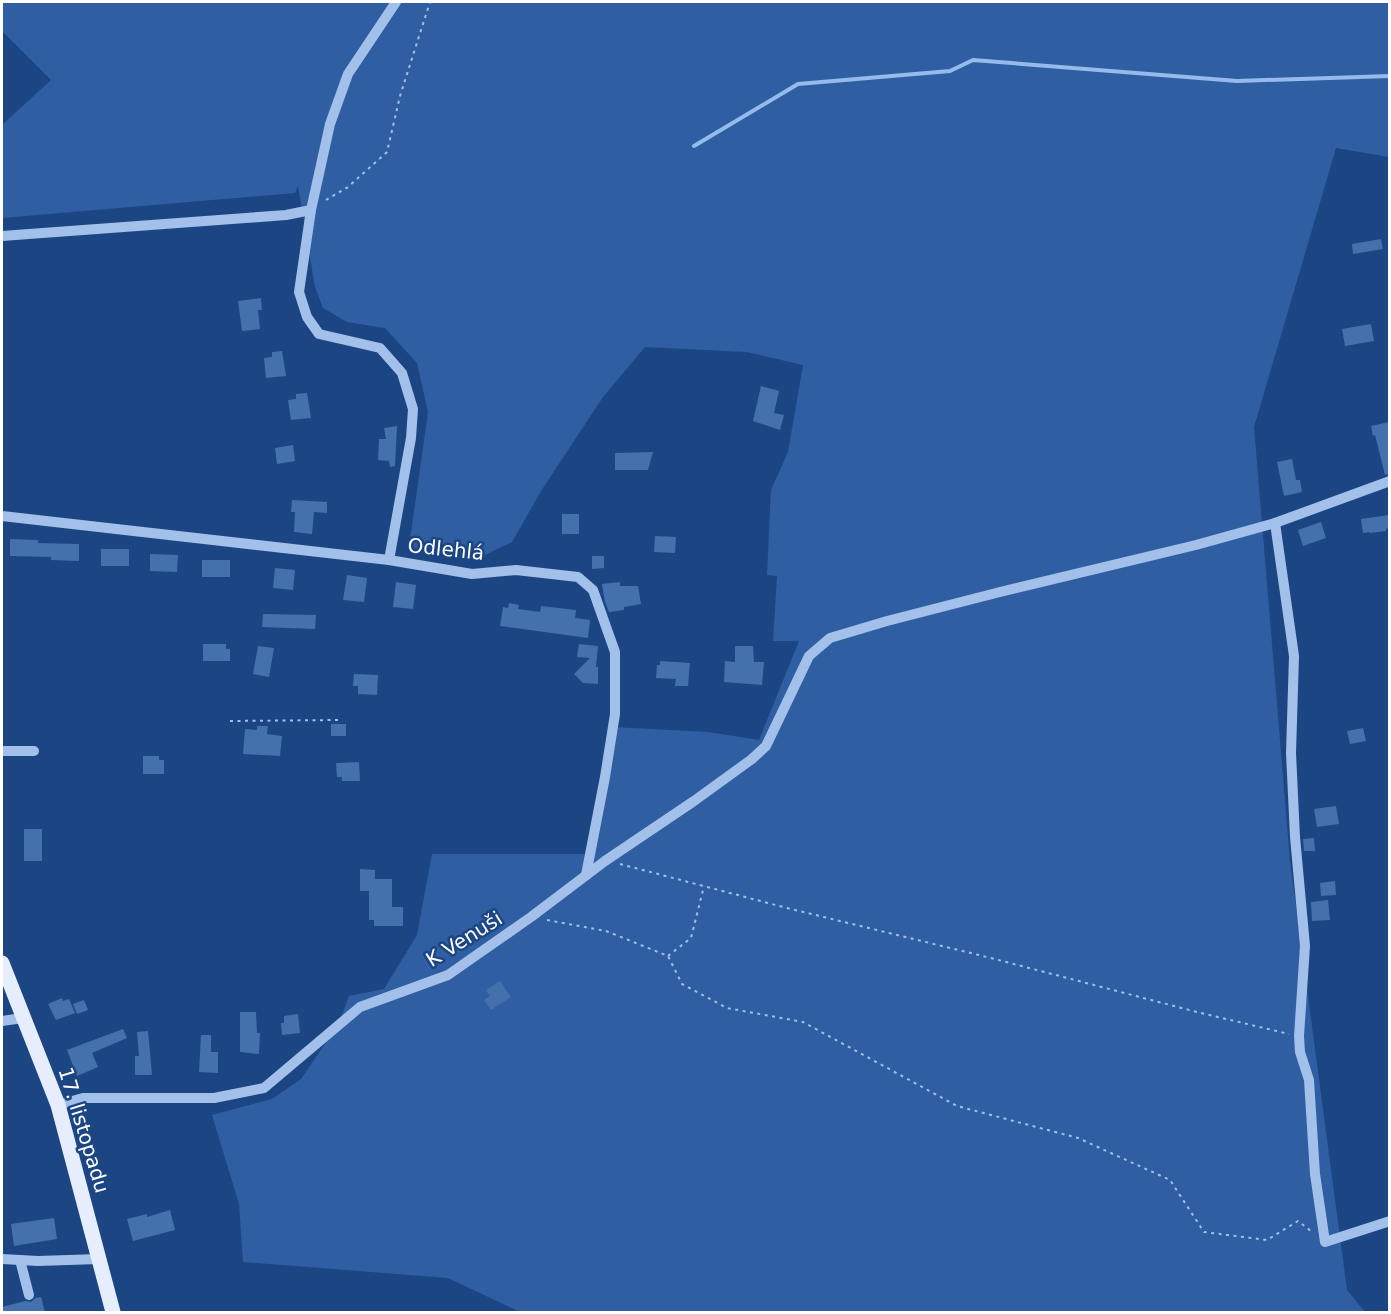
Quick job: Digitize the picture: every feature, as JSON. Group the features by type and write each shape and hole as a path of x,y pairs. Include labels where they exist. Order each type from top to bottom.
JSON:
{"main road":[{"name":"17. listopadu","path":"2,963 58,1105 113,1312"}],"street":[{"path":"389,560 411,438 413,409 402,373 380,348 319,334 307,317 299,292 311,210 330,124 348,74 396,2"},
{"path":"2,236 286,215 311,210"},
{"path":"1389,481 1275,523 1294,656 1291,753 1295,837 1305,946 1300,1052 1309,1080 1315,1174 1325,1242 1389,1221"},
{"name":"Odlehlá","path":"2,516 389,560 472,574 516,570 578,577 593,590 615,652 615,714 586,874"},
{"name":"K Venuši","path":"58,1105 83,1098 214,1098 264,1088 360,1007 448,975 531,917 586,874 752,759 766,746 809,656 830,638 887,621 1196,545 1275,523"},
{"path":"2,751 34,751"},
{"path":"2,1021 23,1018"},
{"path":"2,1259 38,1262 99,1258"},
{"path":"20,1260 29,1295"}],"path":[{"path":"311,210 348,187 387,152 400,96 430,2"},
{"path":"230,721 338,720"},
{"path":"605,861 1299,1036"},
{"path":"668,956 691,938 704,886"},
{"path":"531,917 606,932 668,956 681,984 727,1008 803,1022 957,1106 1078,1138 1170,1180 1204,1232 1267,1240 1298,1221 1325,1242"}],"shaded area":[{"path":"2,2 1389,2 1389,157 1336,148 1254,427 1290,861 1347,1290 1365,1312 520,1312 448,1278 243,1262 239,1204 212,1115 272,1099 301,1079 338,1025 349,996 384,989 417,935 432,854 585,854 612,727 708,732 759,740 799,641 773,641 777,576 767,575 771,490 788,452 803,365 747,352 645,347 603,397 541,491 512,542 483,556 409,547 428,412 417,363 385,328 347,322 323,308 315,287 298,186 295,193 2,218 2,125 51,80 2,31"}],"building":[{"path":"1381,239 1383,249 1353,254 1352,244"},
{"path":"261,298 262,310 258,310 260,329 242,331 238,301"},
{"path":"1371,324 1374,341 1345,346 1342,329"},
{"path":"282,351 286,376 266,378 264,358 272,357 272,352"},
{"path":"761,386 779,391 774,413 784,415 780,430 753,421"},
{"path":"307,393 311,418 291,420 288,400 296,399 296,394"},
{"path":"1389,422 1389,474 1385,475 1371,426"},
{"path":"397,426 395,466 390,467 389,461 378,460 379,439 386,439 384,428"},
{"path":"293,445 295,461 277,464 275,448"},
{"path":"653,452 648,470 615,470 615,453"},
{"path":"1292,459 1296,480 1300,480 1302,492 1284,496 1277,462"},
{"path":"292,500 327,502 327,513 314,512 312,534 294,532 295,512 291,512"},
{"path":"562,514 579,514 579,534 562,534"},
{"path":"1389,515 1389,528 1386,531 1363,533 1361,519"},
{"path":"1321,522 1326,538 1303,546 1298,530"},
{"path":"655,536 676,537 675,553 654,552"},
{"path":"10,539 38,540 38,543 79,544 79,561 51,560 51,557 10,556"},
{"path":"101,549 129,549 129,566 101,566"},
{"path":"150,554 178,555 177,572 150,571"},
{"path":"592,556 604,556 604,568 592,569"},
{"path":"202,560 230,560 230,577 202,577"},
{"path":"275,568 295,570 293,590 273,588"},
{"path":"347,575 367,578 364,602 343,600"},
{"path":"396,582 416,585 413,609 393,607"},
{"path":"620,582 620,586 638,586 641,604 609,612 602,584"},
{"path":"509,603 519,605 518,609 540,612 541,606 576,610 575,618 590,620 588,638 500,626 503,607 508,608"},
{"path":"263,614 316,615 315,629 262,627"},
{"path":"203,644 226,644 226,649 230,649 230,661 203,661"},
{"path":"579,644 598,646 596,667 598,667 598,684 583,683 574,674 590,658 577,657"},
{"path":"258,646 274,648 269,677 253,674"},
{"path":"735,646 753,646 754,662 764,662 762,685 724,682 725,661 735,662"},
{"path":"660,661 690,663 688,686 675,686 676,679 656,678 657,665 660,665"},
{"path":"354,674 378,675 377,695 358,694 358,686 353,686"},
{"path":"331,724 346,724 346,736 331,736"},
{"path":"257,726 268,726 267,734 282,736 280,756 243,754 245,729 257,730"},
{"path":"1363,728 1366,741 1350,744 1347,731"},
{"path":"143,756 159,756 159,760 164,760 164,774 143,774"},
{"path":"359,762 360,781 342,781 342,777 337,777 336,763"},
{"path":"1336,806 1339,824 1317,827 1314,809"},
{"path":"24,829 42,829 42,861 24,861"},
{"path":"1314,838 1315,851 1304,851 1303,839"},
{"path":"360,869 375,870 375,879 392,879 392,907 403,907 403,926 374,926 374,920 369,920 369,891 360,891"},
{"path":"1335,881 1336,895 1321,896 1320,883"},
{"path":"1328,900 1330,920 1312,921 1311,902"},
{"path":"500,981 511,997 491,1010 484,1000 490,996 486,990"},
{"path":"62,998 63,1001 69,999 75,1013 56,1020 48,1004"},
{"path":"84,1000 88,1010 77,1014 73,1004"},
{"path":"240,1012 256,1012 257,1033 260,1033 259,1054 240,1052"},
{"path":"298,1014 300,1033 282,1035 281,1023 284,1023 284,1016"},
{"path":"123,1029 127,1038 92,1053 98,1067 77,1076 67,1050"},
{"path":"148,1031 152,1075 135,1075 135,1056 139,1056 137,1032"},
{"path":"201,1035 211,1035 211,1052 218,1052 218,1073 199,1072"},
{"path":"170,1210 175,1230 133,1241 127,1219 147,1214 147,1217"},
{"path":"54,1218 57,1239 14,1246 11,1224"},
{"path":"41,1297 45,1312 2,1312 2,1307 25,1301 31,1302"}],"waterway":[{"path":"694,146 798,84 950,71 973,60 1237,81 1390,76"}]}
